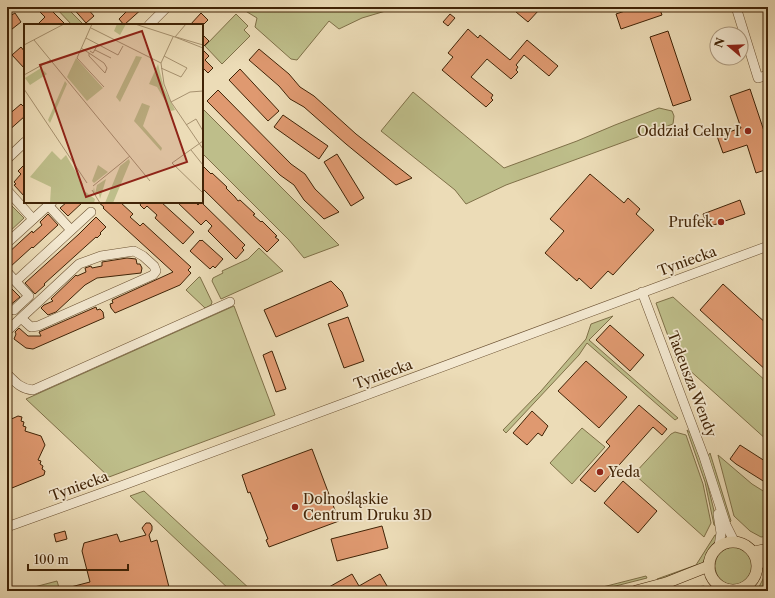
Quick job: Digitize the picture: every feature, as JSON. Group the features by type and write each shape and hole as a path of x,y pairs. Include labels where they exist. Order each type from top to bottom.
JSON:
{"main road":[{"path":"734,541 747,546 754,552 758,564 757,574 752,582 741,590 727,590 718,586 712,579 709,566 712,555 719,546 724,543 734,541"},
{"path":"754,552 768,549"},
{"path":"758,564 768,558"},
{"path":"636,591 666,583 709,566"},
{"path":"666,583 712,579"}],"street":[{"path":"150,24 167,7"},
{"path":"736,7 758,78 768,75"},
{"path":"7,159 24,143"},
{"path":"7,190 33,219"},
{"path":"7,243 50,204 71,230"},
{"path":"16,281 91,212"},
{"name":"Tyniecka","path":"7,527 768,246"},
{"path":"7,331 79,264 101,256 134,251 143,256 154,266 156,271 153,275 38,326 31,327 21,318"},
{"path":"7,272 30,296 14,310"},
{"name":"Tadeusza Wendy","path":"642,292 704,456 727,527 734,541"},
{"path":"7,374 17,384 27,390 32,390 230,302"},
{"name":"Tadeusza Wendy","path":"714,487 721,531 719,546"}],"green space":[{"path":"55,7 66,7 83,24 71,24"},
{"path":"239,7 399,7 362,18 339,29 329,21 297,60 291,59 255,27 257,18"},
{"path":"236,14 248,26 244,30 250,36 222,64 205,46"},
{"path":"413,92 504,168 659,108 672,111 674,116 673,124 506,185 466,204 455,190 381,131"},
{"path":"203,109 339,245 304,258 289,240 203,154"},
{"path":"7,201 24,218 7,234"},
{"path":"259,248 283,271 221,299 212,281 213,278 223,273 222,271 248,259"},
{"path":"199,277 212,302 211,305 205,308 186,290"},
{"path":"673,297 768,383 768,441 676,358 656,303"},
{"path":"234,306 275,415 109,477 26,399"},
{"path":"613,316 589,340 678,418 675,420 587,343 579,355 506,433 503,430 541,391 586,339 591,324"},
{"path":"582,428 605,447 572,484 550,463"},
{"path":"687,430 691,433 704,470 718,527 714,525 705,482"},
{"path":"675,432 686,435 703,484 711,523 704,537 634,474 671,434"},
{"path":"710,453 731,521 729,523 708,456"},
{"path":"718,455 752,484 768,494 768,536 761,537 750,531 734,516"},
{"path":"144,491 252,591 231,591 130,496"},
{"path":"715,535 717,535 716,541 709,550 703,563 659,580 657,579 696,565"},
{"path":"734,547 744,550 750,556 753,566 750,576 744,582 734,585 724,582 718,576 715,566 718,556 724,550"},
{"path":"768,569 768,591 757,591"},
{"path":"646,576 647,578 596,591 587,591"},
{"path":"57,581 60,591 21,591 23,590"},
{"path":"704,586 710,591 669,591"}],"building":[{"path":"35,7 48,7 65,24 38,24 45,17"},
{"path":"72,7 86,7 94,16 86,23"},
{"path":"131,7 144,7 125,24 123,24 119,19"},
{"path":"520,7 536,7 539,10 528,22 516,12"},
{"path":"637,7 659,7 662,15 621,29 616,14"},
{"path":"7,12 10,16 15,13 21,22 7,33"},
{"path":"201,13 208,20 203,25 191,24"},
{"path":"450,14 455,18 448,26 443,22"},
{"path":"468,29 478,38 480,35 510,60 527,40 558,66 549,76 524,55 516,65 518,67 516,70 518,72 511,79 487,59 471,77 493,95 491,98 493,100 486,107 442,70 453,57 448,53"},
{"path":"668,31 691,100 673,106 650,37"},
{"path":"203,35 209,41 203,47"},
{"path":"21,47 24,51 24,68 12,55"},
{"path":"259,49 289,74 300,87 314,96 356,134 412,178 396,185 304,107 290,99 279,86 249,60"},
{"path":"203,50 209,56 205,60 213,68 208,73 203,68"},
{"path":"240,69 279,111 268,121 229,80"},
{"name":"Oddział Celny I","path":"750,89 768,143 768,169 756,173 747,145 723,153 717,136 741,128 730,96"},
{"path":"218,90 291,164 305,174 315,189 339,212 324,219 304,200 294,185 280,175 207,101"},
{"path":"21,104 24,107 24,117 7,132 7,116"},
{"path":"283,115 328,146 319,159 274,127"},
{"path":"337,154 364,198 351,206 324,162"},
{"path":"24,165 24,196 14,185 16,184 14,182 21,174 18,171"},
{"path":"203,166 227,187 226,188 238,201 240,200 255,214 253,215 261,222 262,221 277,236 275,237 279,240 267,252 203,189"},
{"path":"590,174 624,203 628,198 640,209 636,214 654,230 613,275 608,271 591,289 579,278 577,281 545,253 564,231 550,219"},
{"path":"740,200 745,214 708,227 703,214"},
{"path":"66,203 82,203 68,216 60,208"},
{"path":"99,203 121,203 133,214 130,217 140,226 143,223 191,267 188,270 191,273 180,285 115,313 110,304 113,303 112,300 173,272 103,208 104,207"},
{"path":"141,203 162,203 194,232 183,244 155,218 157,215 147,206 144,209 140,205"},
{"path":"178,203 196,203 198,205 202,203 245,245 242,248 244,250 236,259 208,231 212,226 206,220 201,225"},
{"path":"48,214 58,225 10,267 7,264 7,254 32,231 33,233 42,225 40,222"},
{"path":"96,217 106,227 100,233 101,234 44,284 45,285 35,294 25,283"},
{"path":"200,240 202,240 223,259 215,268 213,266 210,269 190,251"},
{"path":"127,258 136,259 137,264 140,264 142,268 141,273 97,278 85,285 56,312 48,315 41,308 53,301 51,299 76,275 77,276 86,272 85,268 91,266 92,268 102,266 102,262"},
{"path":"331,281 342,292 348,306 276,337 264,310"},
{"path":"7,284 20,297 9,306 7,304"},
{"path":"723,284 768,325 768,372 700,310"},
{"path":"96,307 97,310 100,309 103,312 104,318 33,349 26,348 14,339 16,334 15,332 19,328 28,336 41,336 39,332"},
{"path":"348,317 364,361 344,368 328,324"},
{"path":"610,325 644,355 630,371 596,340"},
{"path":"272,351 286,389 276,392 263,355"},
{"path":"586,361 627,397 599,428 558,391"},
{"path":"639,405 667,429 662,435 653,427 595,492 580,480 610,446 606,442"},
{"path":"532,411 548,426 542,436 538,433 527,445 513,433"},
{"path":"18,416 22,417 21,421 24,422 23,426 26,427 25,431 41,436 45,445 38,460 41,461 40,464 43,466 42,469 45,471 44,475 7,490 7,421"},
{"path":"740,445 768,463 768,484 730,459"},
{"name":"Dolnośląskie Centrum Druku 3D","path":"312,449 339,521 269,547 266,540 268,539 250,492 248,493 242,475"},
{"path":"623,481 657,511 638,533 604,503"},
{"path":"146,523 150,523 152,526 152,530 149,535 151,542 157,540 170,591 64,591 63,589 90,582 82,551 84,543 117,534 120,542 146,535 142,528"},
{"path":"382,526 388,548 337,561 331,539"},
{"path":"65,531 67,539 56,542 54,534"},
{"path":"352,574 359,586 380,574 390,591 322,591"}],"place":[{"name":"Oddział Celny I","path":"748,131"},
{"name":"Prufek","path":"721,222"},
{"name":"Yeda","path":"600,472"},
{"name":"Dolnośląskie Centrum Druku 3D","path":"295,507"}]}
